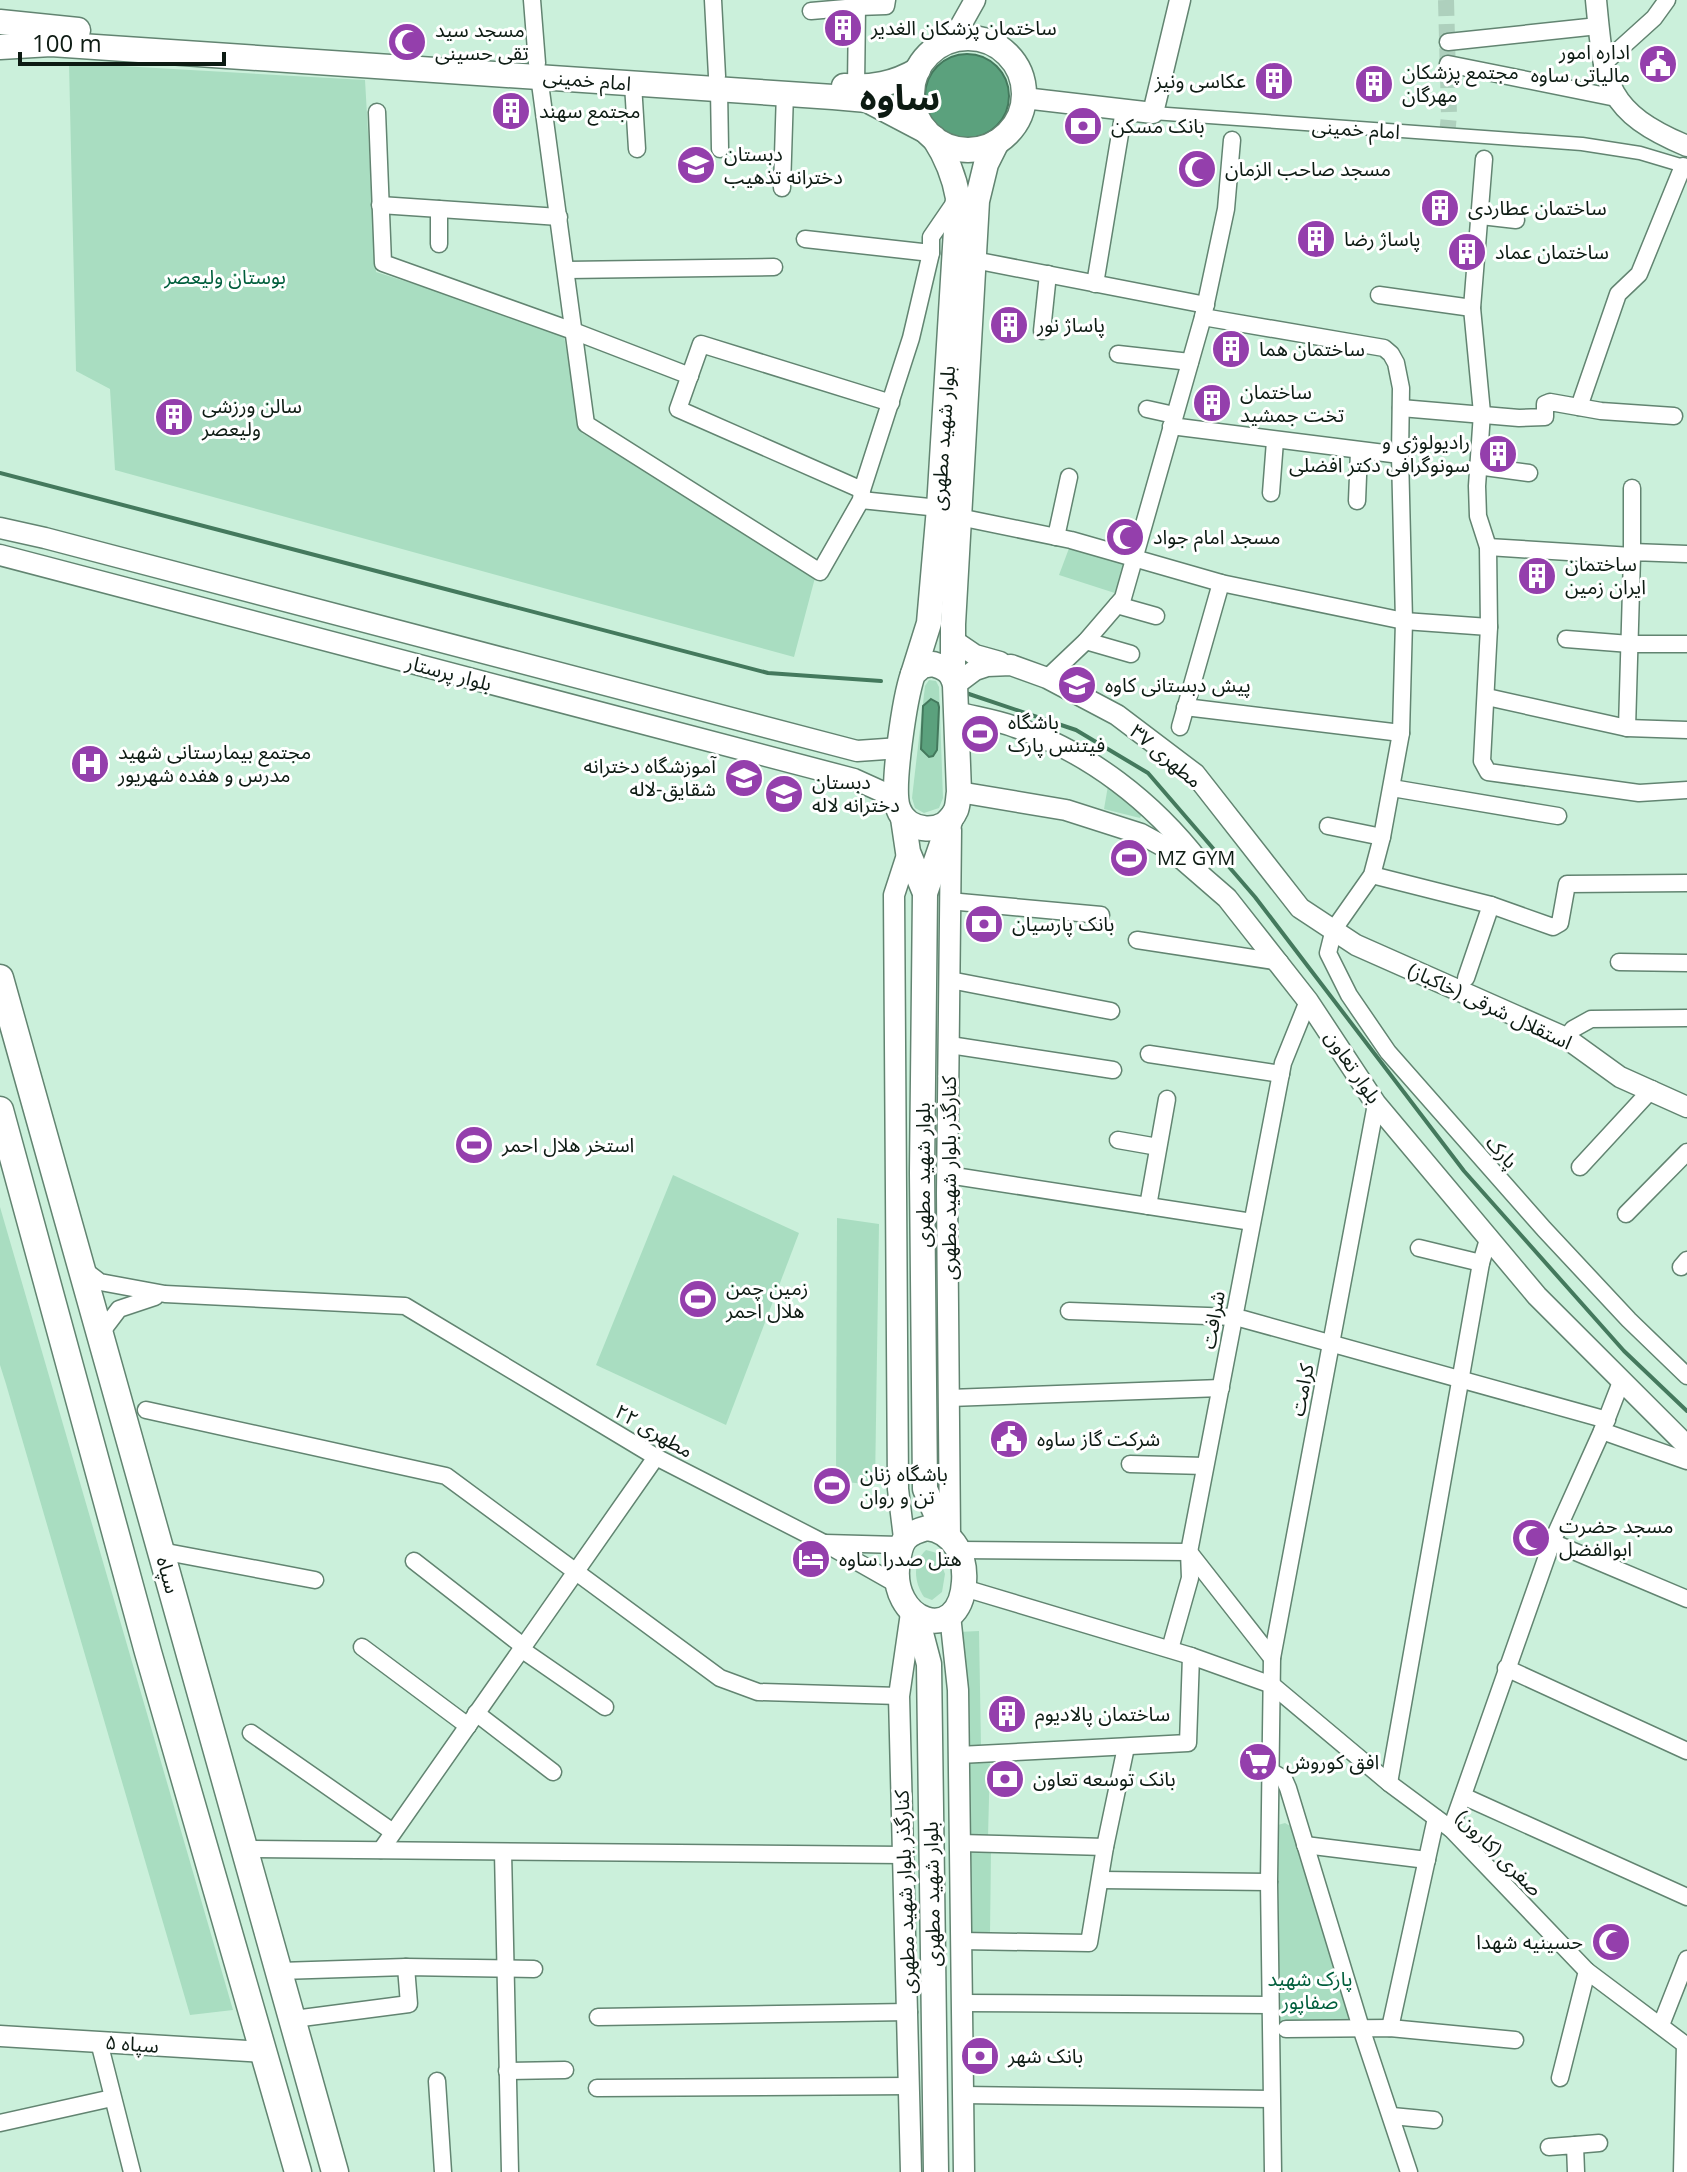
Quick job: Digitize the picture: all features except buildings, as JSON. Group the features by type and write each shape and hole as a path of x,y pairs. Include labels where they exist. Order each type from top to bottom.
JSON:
{"main road":[{"name":"امام خمینی","path":"0,22 120,41 718,82 881,86 918,70"},
{"path":"979,40 1003,51 1019,72 1024,98 1014,126 997,142 968,200 955,180 946,156 918,119 913,98 918,70 932,52 952,41 979,40"},
{"name":"امام خمینی","path":"0,47 120,41"},
{"name":"امام خمینی","path":"538,70 633,84 718,82 867,100 930,134"},
{"path":"930,134 951,147 970,150 997,142"},
{"name":"بلوار شهید مطهری","path":"925,893 908,852 900,808 900,748 913,674 929,623 949,512 974,260 968,200"},
{"name":"بلوار شهید مطهری","path":"951,1540 925,1489 922,1188 925,893 951,818 957,809 959,792 949,512 968,200"},
{"path":"913,674 922,666 933,664 945,667 954,681"},
{"path":"900,808 911,825 932,829 951,818"},
{"name":"سپاه","path":"0,978 335,2172"},
{"name":"سپاه","path":"0,1110 148,1652 298,2172"},
{"path":"925,1489 905,1539 898,1585 902,1600 914,1615 934,1622 946,1617"},
{"path":"905,1539 927,1528 951,1540 963,1565 964,1588 959,1602 946,1617 929,1664"},
{"name":"بلوار شهید مطهری","path":"914,1615 929,1664 936,2172"}],"street":[{"path":"532,0 538,70 576,332 586,424 820,572 862,495 911,338 931,253 931,237 968,200"},
{"path":"713,0 720,149"},
{"path":"811,11 886,6 887,0"},
{"path":"952,41 975,0"},
{"path":"1153,113 1180,0"},
{"path":"1579,407 1618,294 1639,274 1686,160 1616,98 1602,65 1596,0"},
{"path":"1602,65 1654,18 1667,0"},
{"path":"856,87 857,7"},
{"path":"1448,42 1598,26"},
{"path":"1448,64 1616,98"},
{"path":"633,84 637,149"},
{"path":"782,188 785,92"},
{"name":"امام خمینی","path":"1024,98 1153,113 1582,144 1686,160"},
{"path":"1095,284 1124,110"},
{"path":"377,112 383,263 690,376"},
{"path":"1047,678 1086,641 1123,598 1204,311 1226,209 1232,140"},
{"path":"1484,159 1472,308 1482,413 1477,466 1478,516 1488,547 1489,627 1482,761 1488,772 1639,793 1687,790"},
{"path":"380,205 559,217"},
{"path":"439,209 439,244"},
{"path":"1481,216 1516,220"},
{"path":"805,239 931,253"},
{"path":"974,260 1384,348 1396,363 1401,388 1404,621 1401,733 1372,875 1334,929"},
{"path":"567,270 774,267"},
{"path":"1042,331 1048,274"},
{"path":"1379,295 1472,308"},
{"path":"891,403 701,344 678,409 862,495 1056,537 1221,583 1404,621 1489,627"},
{"path":"1118,354 1190,362"},
{"path":"1401,406 1519,418 1545,417 1545,404 1550,402 1674,416"},
{"path":"1147,409 1173,421 1275,441 1400,455"},
{"path":"1271,493 1275,441"},
{"path":"1357,501 1359,451"},
{"path":"1477,466 1529,473"},
{"path":"1056,537 1069,477"},
{"path":"1627,728 1632,488"},
{"name":"بلوار پرستار","path":"0,528 857,751 900,748"},
{"path":"1488,547 1687,554"},
{"name":"بلوار پرستار","path":"0,555 854,779 900,808"},
{"path":"1180,727 1221,583"},
{"path":"221,613 228,586"},
{"path":"1117,605 1156,616"},
{"path":"1566,639 1687,644"},
{"name":"مطهری ۳۷","path":"953,640 975,655 1047,678 1117,715 1195,774 1300,908 1334,929"},
{"path":"1086,641 1131,654"},
{"path":"954,681 987,666 1011,665"},
{"path":"1487,697 1627,728 1687,730"},
{"path":"1185,707 1401,733"},
{"path":"956,712 1014,726 1059,745 1097,766 1142,800 1182,840 1227,898"},
{"path":"1392,788 1558,816"},
{"name":"بلوار تعاون","path":"959,792 1066,810 1141,834 1174,852 1227,898 1280,962 1376,1104 1537,1296 1687,1446"},
{"name":"کنارگذر بلوار شهید مطهری","path":"951,818 948,1175 951,1540"},
{"path":"1328,826 1382,837"},
{"path":"905,1539 898,1489 894,895 908,852"},
{"path":"1372,875 1491,905 1553,927 1560,923 1567,884 1687,883"},
{"path":"949,901 1101,915"},
{"path":"1466,978 1491,905"},
{"name":"استقلال شرقی (خاکباز)","path":"1334,929 1356,945 1566,1038 1620,1077 1687,1107"},
{"name":"پارک","path":"1334,929 1328,953 1349,995 1388,1052 1544,1229 1629,1320 1687,1376"},
{"path":"1137,940 1280,962"},
{"path":"1619,962 1687,963"},
{"path":"950,980 1111,1011"},
{"name":"شرافت","path":"1170,1649 1190,1578 1189,1552 1221,1388 1239,1318 1252,1222 1281,1074 1308,1001"},
{"path":"1566,1038 1573,1029 1591,1019 1687,1018"},
{"path":"950,1045 1113,1070"},
{"path":"1149,1054 1281,1074"},
{"path":"1580,1167 1652,1089"},
{"path":"1148,1206 1167,1099"},
{"name":"کرامت","path":"1273,2172 1269,1882 1272,1658 1376,1104"},
{"path":"1118,1140 1158,1147"},
{"path":"1626,1214 1687,1152"},
{"path":"948,1175 1252,1222"},
{"path":"1389,1783 1481,1263 1489,1236"},
{"path":"1419,1248 1481,1263"},
{"path":"82,1268 100,1282 165,1294"},
{"path":"100,1334 119,1309 165,1294"},
{"name":"مطهری ۲۲","path":"165,1294 405,1306 656,1457 824,1543 905,1539"},
{"path":"1069,1311 1239,1318 1460,1380 1605,1426 1687,1461"},
{"path":"1451,1829 1552,1542 1605,1426 1621,1382"},
{"path":"950,1398 1221,1388"},
{"path":"146,1410 446,1476 720,1678 758,1692 899,1696"},
{"path":"381,1850 656,1457"},
{"path":"1130,1464 1205,1466"},
{"path":"951,1540 1189,1552 1272,1658"},
{"path":"1552,1542 1687,1599"},
{"path":"824,1543 898,1585"},
{"path":"161,1551 315,1580"},
{"path":"414,1561 522,1647 605,1707"},
{"name":"صفری (کارون)","path":"964,1588 1170,1649 1272,1685 1389,1783 1451,1829 1587,1971 1686,2045"},
{"name":"کنارگذر بلوار شهید مطهری","path":"911,2172 899,1696 914,1615"},
{"path":"946,1617 958,1690 964,2172"},
{"path":"362,1647 553,1772"},
{"path":"959,1755 1188,1743 1191,1656"},
{"path":"1506,1668 1687,1751"},
{"path":"251,1733 393,1832"},
{"path":"961,1941 1089,1943 1126,1747"},
{"path":"1272,1772 1284,1779 1409,2172"},
{"path":"1463,1796 1687,1897"},
{"path":"1390,2028 1436,1818"},
{"path":"960,1843 1105,1847"},
{"path":"1305,1845 1427,1860"},
{"path":"245,1849 904,1855"},
{"path":"503,1852 510,2172"},
{"path":"1101,1880 1269,1882"},
{"path":"1661,2025 1687,1959"},
{"path":"280,1971 406,1967 534,1969"},
{"path":"294,2019 409,2004 406,1967"},
{"path":"1560,2078 1587,1971"},
{"path":"962,2003 1270,2005"},
{"path":"598,2017 909,2012"},
{"path":"1286,2029 1390,2028 1515,2040"},
{"name":"سپاه ۵","path":"0,2036 265,2052"},
{"path":"99,2042 132,2172"},
{"path":"1682,2172 1686,2045"},
{"path":"507,2071 565,2070"},
{"path":"437,2081 443,2172"},
{"path":"597,2088 910,2086"},
{"path":"963,2095 1271,2099"},
{"path":"0,2123 112,2098"},
{"path":"1392,2116 1434,2120"},
{"path":"1549,2147 1599,2143"},
{"path":"1575,2145 1576,2172"}],"green space":[{"name":"بوستان ولیعصر","path":"69,63 365,80 376,272 563,331 582,433 816,574 794,657 115,470 110,389 76,371"},
{"path":"1071,543 1133,560 1121,595 1059,575"},
{"path":"929,680 936,681 939,687 943,798 939,808 924,813 915,808 912,798 925,686"},
{"path":"1109,780 1144,811 1140,818 1104,809"},
{"name":"زمین چمن هلال احمر","path":"673,1175 799,1233 726,1425 596,1365"},
{"path":"0,1207 233,2010 190,2015 0,1365"},
{"path":"837,1218 879,1224 875,1485 836,1481"},
{"path":"926,1550 937,1553 945,1574 942,1592 932,1600 924,1597 917,1579 918,1561"},
{"path":"979,1631 981,1746 964,1746 958,1632"},
{"path":"965,1760 990,1760 988,1837 965,1837"},
{"name":"پارک شهید صفاپور","path":"1285,1823 1292,1827 1354,2024 1279,2023 1278,1825"},
{"path":"991,1851 990,1933 968,1933 968,1852"}],"shaded area":[{"path":"959,54 975,54 991,61 1002,72 1009,96 1006,112 997,126 975,138 959,138 943,131 932,120 925,104 925,88 932,72 943,61"},
{"path":"931,699 939,707 937,750 929,757 921,749 923,706"}],"waterway":[{"path":"0,473 768,673 881,681"},
{"path":"966,693 1076,730 1148,773 1255,897 1464,1171 1624,1351 1687,1411"}],"tunnel":[{"path":"1446,0 1447,135"}],"place":[{"name":"ساختمان پزشکان الغدیر","path":"843,28"},
{"name":"مسجد سید تقی حسینی","path":"407,42"},
{"name":"اداره امور مالیاتی ساوه","path":"1658,64"},
{"name":"عکاسی ونیز","path":"1274,81"},
{"name":"مجتمع پزشكان مهرگان","path":"1374,84"},
{"name":"مجتمع سهند","path":"511,111"},
{"name":"بانک مسکن","path":"1083,126"},
{"name":"دبستان دخترانه تذهیب","path":"696,165"},
{"name":"مسجد صاحب الزمان","path":"1197,169"},
{"name":"ساختمان عطاردی","path":"1440,208"},
{"name":"پاساژ رضا","path":"1316,239"},
{"name":"ساختمان عماد","path":"1467,252"},
{"name":"پاساژ نور","path":"1009,325"},
{"name":"ساختمان هما","path":"1231,349"},
{"name":"ساختمان تخت جمشید","path":"1212,403"},
{"name":"سالن ورزشی ولیعصر","path":"174,417"},
{"name":"رادیولوژی و سونوگرافی دکتر افضلی","path":"1498,454"},
{"name":"مسجد امام جواد","path":"1125,537"},
{"name":"ساختمان ایران زمین","path":"1537,576"},
{"name":"پیش دبستانی کاوه","path":"1077,685"},
{"name":"باشگاه فیتنس پارک","path":"980,734"},
{"name":"مجتمع بیمارستانی شهید مدرس و هفده شهریور","path":"90,764"},
{"name":"آموزشگاه دخترانه شقایق-لاله","path":"744,778"},
{"name":"دبستان دخترانه لاله","path":"784,794"},
{"name":"MZ GYM","path":"1129,858"},
{"name":"بانک پارسیان","path":"984,924"},
{"name":"استخر هلال احمر","path":"474,1145"},
{"name":"زمین چمن هلال احمر","path":"698,1299"},
{"name":"شرکت گاز ساوه","path":"1009,1439"},
{"name":"باشگاه زنان تن و روان","path":"832,1486"},
{"name":"مسجد حضرت ابوالفضل","path":"1531,1538"},
{"name":"هتل صدرا ساوه","path":"811,1559"},
{"name":"ساختمان پالادیوم","path":"1007,1714"},
{"name":"افق کوروش","path":"1258,1762"},
{"name":"بانک توسعه تعاون","path":"1005,1779"},
{"name":"حسینیه شهدا","path":"1611,1942"},
{"name":"بانک شهر","path":"980,2056"}],"district":[{"name":"ساوه","path":"900,97"}]}
